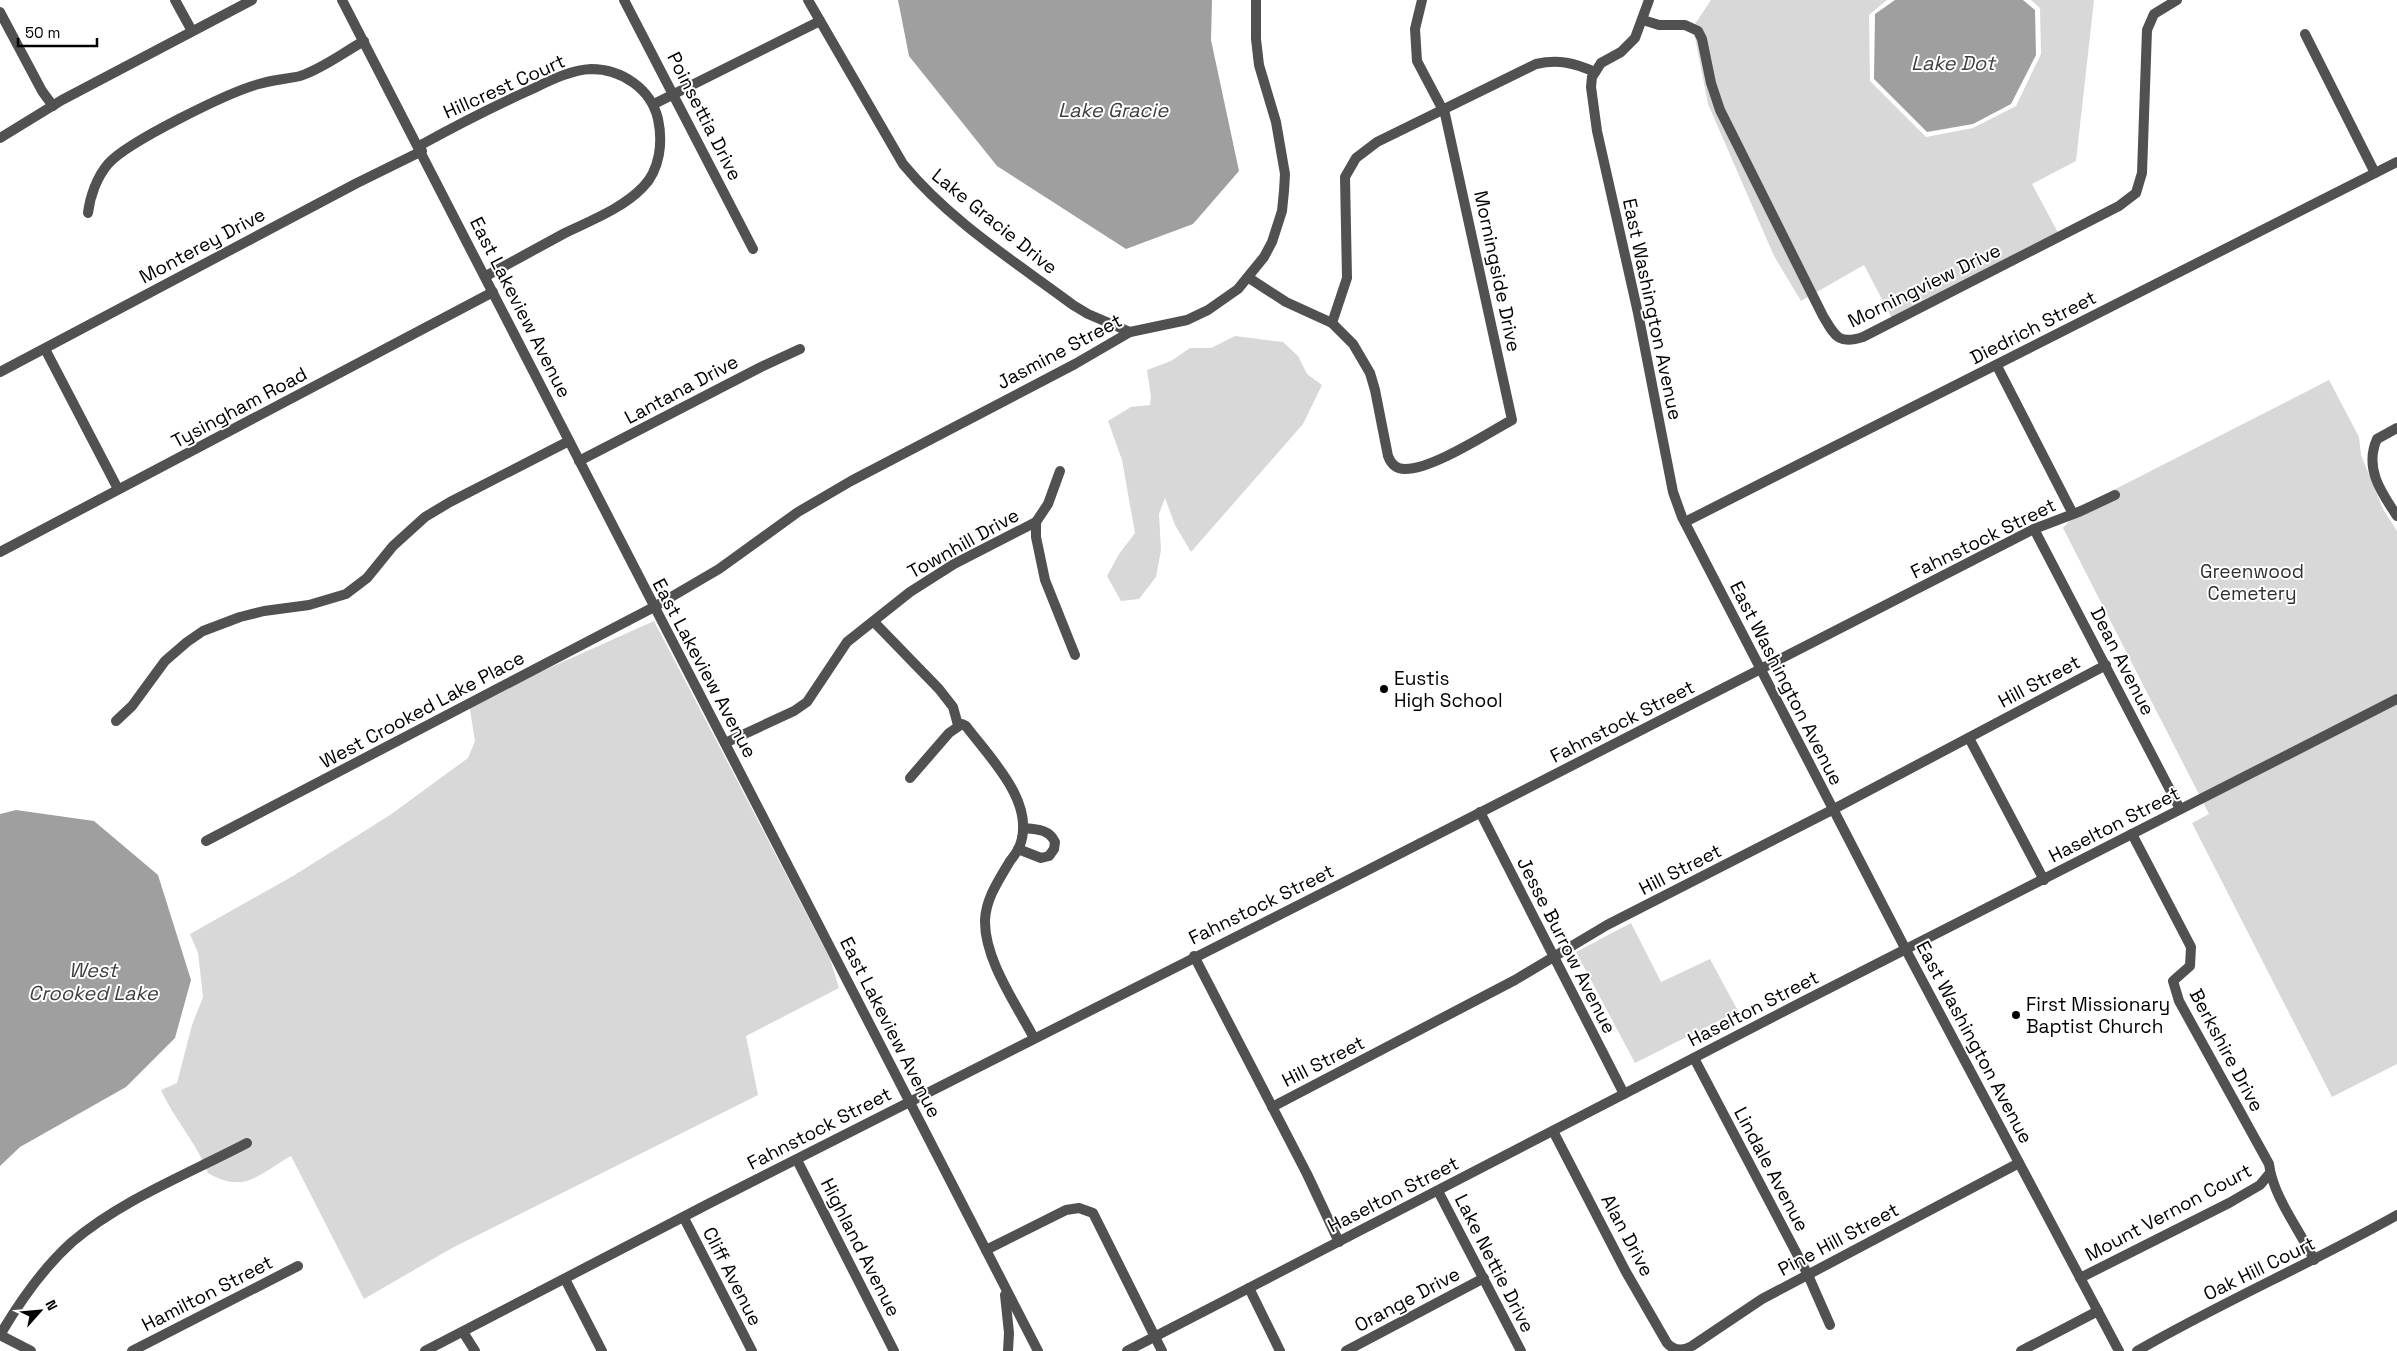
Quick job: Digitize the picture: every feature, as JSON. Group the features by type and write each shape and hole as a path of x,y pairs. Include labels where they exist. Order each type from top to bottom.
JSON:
{"street":[{"path":"175,0 192,31"},
{"path":"0,138 53,106 252,0"},
{"name":"East Lakeview Avenue","path":"342,0 486,276 579,461 1038,1351"},
{"name":"Poinsettia Drive","path":"624,0 753,250"},
{"name":"Lake Gracie Drive","path":"808,0 903,164 916,180 972,230 1073,305 1095,318 1130,332"},
{"path":"1256,0 1256,39 1259,65 1276,122 1285,174 1282,211 1272,242 1249,278 1286,302 1332,323 1347,278 1344,194 1348,168 1356,158 1376,142 1536,64 1564,61 1595,72 1601,63 1630,45 1643,20 1649,0"},
{"path":"1422,0 1415,29 1417,61 1444,110"},
{"name":"Morningview Drive","path":"1643,20 1659,25 1685,25 1698,31 1702,39 1711,83 1732,136 1823,316 1834,333 1845,341 1850,341 1863,337 2110,211 2128,201 2136,193 2142,173 2147,30 2154,14 2177,0"},
{"path":"0,12 42,90 53,106"},
{"path":"486,276 617,207 644,187 651,177 660,153 660,137 654,104 674,96 820,21"},
{"path":"2305,34 2375,173"},
{"path":"88,213 93,193 100,177 115,157 174,123 238,91 260,84 301,76 364,41"},
{"name":"Hillcrest Court","path":"420,148 516,96 574,72 590,69 615,73 638,86 654,104"},
{"name":"East Washington Avenue","path":"1595,72 1591,87 1597,131 1638,313 1674,492 1685,522 1832,810 2119,1351"},
{"name":"Morningside Drive","path":"1332,323 1354,344 1370,373 1388,456 1391,463 1396,467 1404,470 1427,464 1512,420 1457,161 1444,110"},
{"name":"Monterey Drive","path":"0,372 420,148"},
{"name":"Diedrich Street","path":"1685,522 2397,162"},
{"name":"Jasmine Street","path":"654,607 719,569 798,512 851,480 1075,364 1130,332 1171,324 1208,310 1238,290 1249,278"},
{"name":"Tysingham Road","path":"0,552 493,292"},
{"path":"46,348 118,489"},
{"name":"Lantana Drive","path":"579,461 761,367 800,349"},
{"path":"1996,366 2073,514"},
{"path":"2397,428 2377,439 2372,450 2371,459 2375,478 2397,516"},
{"path":"116,721 132,706 165,661 203,631 240,617 309,605 346,594 367,578 393,546 425,517 450,502 569,441"},
{"path":"1060,471 1048,504 1036,522 1038,555 1044,580 1075,655"},
{"name":"Fahnstock Street","path":"425,1351 910,1101 2034,529 2115,496"},
{"name":"Townhill Drive","path":"725,743 794,711 807,702 847,642 910,592 954,564 1036,522"},
{"name":"Dean Avenue","path":"2034,529 2180,809"},
{"name":"West Crooked Lake Place","path":"206,842 654,607"},
{"path":"874,622 939,689 953,707 958,725"},
{"name":"Hill Street","path":"1272,1107 1515,980 1607,925 1832,810 2106,666"},
{"name":"Haselton Street","path":"1127,1351 1694,1058 2397,699"},
{"path":"910,778 958,725"},
{"path":"958,725 966,726 1011,785 1018,801 1023,828 1018,849 990,897 986,920 986,934 995,964 1034,1038"},
{"path":"1969,738 2044,880"},
{"name":"Jesse Burrow Avenue","path":"1480,812 1556,957 1624,1094"},
{"path":"1018,849 1041,858 1049,856 1054,849 1055,842 1049,833 1040,829 1023,828"},
{"name":"Berkshire Drive","path":"2132,834 2191,947 2190,966 2173,981 2179,1000 2269,1164 2270,1173 2290,1218 2314,1260"},
{"path":"1194,956 1339,1242"},
{"name":"Lindale Avenue","path":"1694,1058 1808,1275 1830,1325"},
{"name":"Alan Drive","path":"1553,1131 1626,1272 1667,1343 1677,1350"},
{"path":"31,1351 0,1335 33,1285 56,1258 91,1228 137,1199 248,1143"},
{"name":"Highland Avenue","path":"797,1160 894,1351"},
{"name":"Pine Hill Street","path":"1677,1350 1685,1350 1692,1346 1762,1299 2019,1164"},
{"name":"Mount Vernon Court","path":"2080,1278 2229,1203 2260,1185 2270,1173"},
{"name":"Lake Nettie Drive","path":"1438,1190 1522,1351"},
{"path":"986,1250 1046,1218 1066,1210 1085,1209 1096,1218 1162,1351"},
{"name":"Oak Hill Court","path":"2137,1351 2177,1328 2314,1260 2397,1215"},
{"name":"Cliff Avenue","path":"684,1218 752,1351"},
{"name":"Hamilton Street","path":"132,1351 298,1266"},
{"name":"Orange Drive","path":"1346,1351 1484,1278"},
{"path":"565,1279 602,1351"},
{"path":"1249,1288 1280,1351"},
{"path":"1005,1289 1009,1333 1008,1351"},
{"path":"2021,1351 2098,1311"},
{"path":"462,1332 475,1351"}],"green space":[{"path":"1711,0 1887,0 1869,15 1870,81 1926,137 1973,128 2016,106 2041,54 2040,8 2031,0 2094,0 2076,161 2032,184 2062,240 1895,324 1864,265 1801,301 1774,256 1708,104 1693,27"},
{"path":"1235,336 1283,342 1298,356 1307,374 1322,385 1303,424 1191,552 1175,525 1165,498 1159,514 1161,550 1156,577 1139,599 1121,601 1107,576 1119,554 1135,533 1122,460 1108,421 1131,407 1150,405 1151,397 1147,370 1171,361 1190,348 1211,348"},
{"name":"Greenwood Cemetery","path":"2329,380 2359,437 2361,455 2383,509 2397,531 2397,1064 2332,1097 2192,823 2209,814 2063,528 2084,505"},
{"path":"654,621 830,959 839,988 746,1036 758,1095 452,1248 364,1299 291,1156 252,1179 232,1182 221,1179 208,1173 198,1151 166,1101 161,1090 177,1083 192,1025 203,997 198,953 190,934 293,876 390,815 468,758 475,741 469,704"},
{"path":"1631,923 1661,982 1710,959 1738,1011 1635,1063 1576,952"}],"water":[{"name":"Lake Gracie","path":"898,0 1212,0 1211,40 1239,171 1193,224 1126,249 997,166 909,56"},
{"name":"Lake Dot","path":"1895,0 2023,0 2035,10 2036,55 2011,104 1973,124 1927,132 1874,79 1875,14"},
{"name":"West Crooked Lake","path":"16,810 94,821 158,875 191,980 175,1038 126,1087 20,1147 0,1166 0,814"}],"place":[{"name":"Eustis High School","path":"1384,689"},
{"name":"First Missionary Baptist Church","path":"2016,1015"}]}
